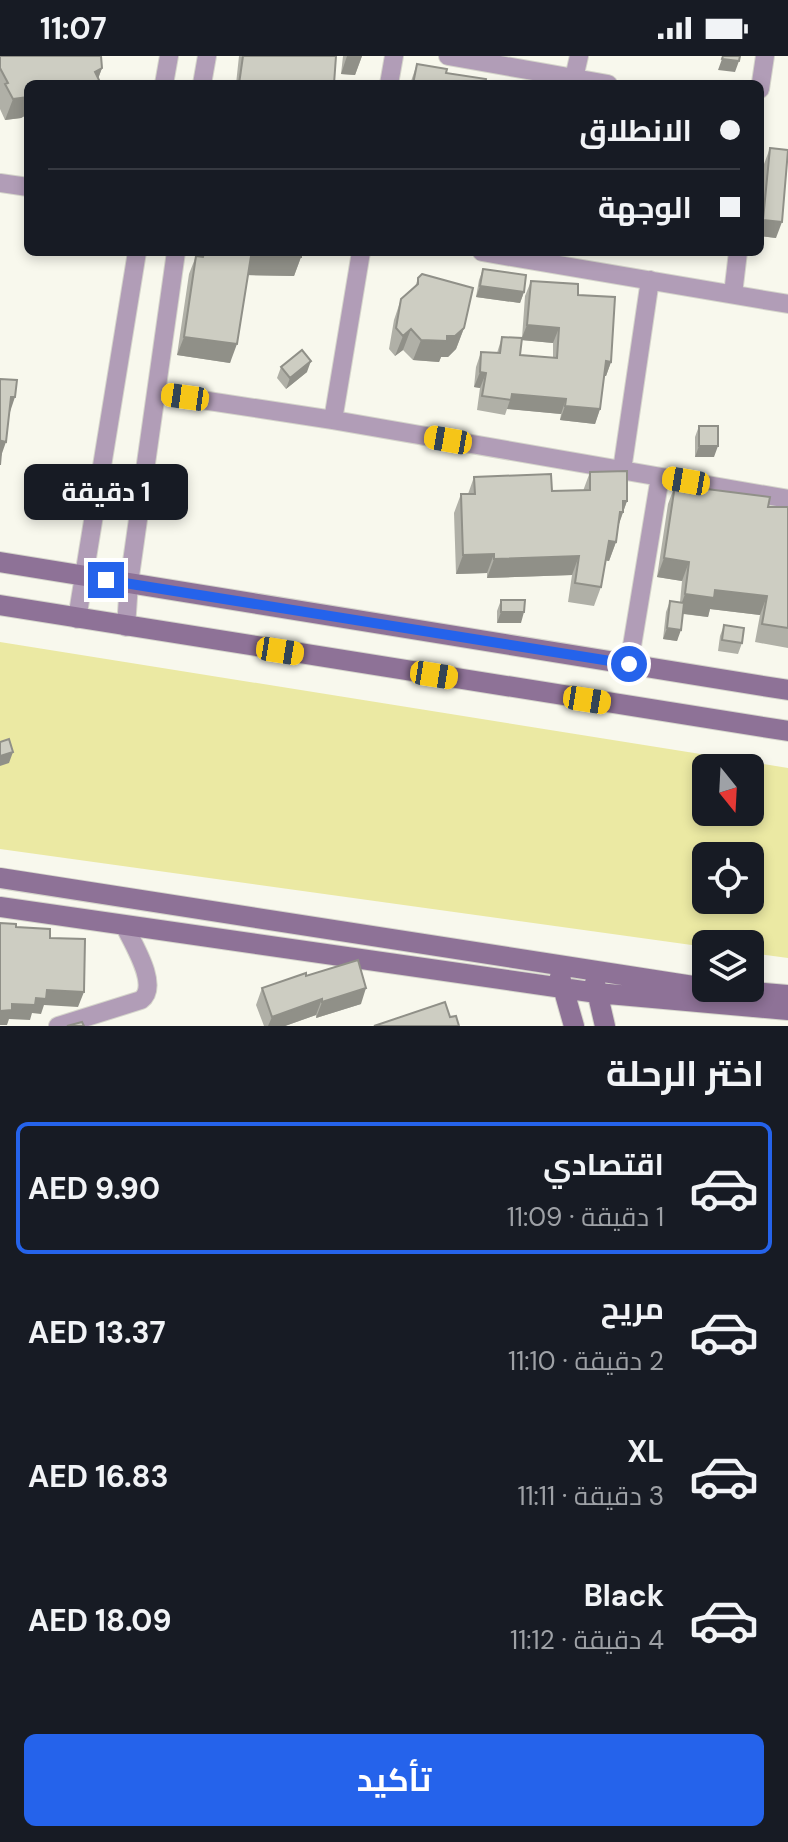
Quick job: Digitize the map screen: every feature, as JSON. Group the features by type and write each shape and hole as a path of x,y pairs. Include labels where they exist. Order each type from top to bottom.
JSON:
{"street":[{"path":"165,80 169,56"},
{"path":"203,80 207,56"},
{"path":"390,80 394,56"},
{"path":"448,56 585,80"},
{"path":"574,78 579,56"},
{"path":"761,80 765,56"},
{"path":"0,183 24,186"},
{"path":"77,619 136,256"},
{"path":"126,627 129,583 175,256"},
{"path":"333,420 360,256"},
{"path":"506,256 788,304"},
{"path":"733,294 738,256"},
{"path":"622,470 650,280"},
{"path":"156,393 333,420 788,499"},
{"path":"629,664 660,477"},
{"path":"0,562 788,690"},
{"path":"0,605 788,731"},
{"path":"0,878 692,986"},
{"path":"0,907 597,993 788,1010"},
{"path":"58,1026 141,1000 147,995 150,987 148,978 124,925"},
{"path":"556,965 574,1026"},
{"path":"593,971 605,1026"},
{"path":"764,993 788,995"}],"shaded area":[{"path":"0,642 700,754 692,754 692,826 764,826 764,764 788,768 788,958 764,955 764,930 692,930 692,945 0,849"}],"building":[{"path":"0,56 101,56 102,68 95,72 99,80 24,80 24,98 13,99 0,68"},
{"path":"243,56 336,56 334,80 240,80"},
{"path":"723,56 740,56 739,61 722,59"},
{"path":"417,64 447,69 446,73 486,79 486,80 414,80"},
{"path":"770,148 788,150 782,222 764,220"},
{"path":"196,256 251,256 237,344 184,337"},
{"path":"483,269 526,275 524,292 480,286"},
{"path":"422,274 473,288 464,328 455,336 447,336 447,341 421,340 411,329 403,336 396,328 401,299 418,284"},
{"path":"531,281 578,284 578,295 615,297 611,362 606,361 600,409 565,406 566,399 512,394 511,400 482,396 486,373 480,372 481,352 500,353 502,337 522,338 520,355 557,358 559,328 527,325"},
{"path":"302,350 311,361 290,378 281,367"},
{"path":"0,379 17,380 15,397 11,397 6,442 2,441 0,465"},
{"path":"699,426 718,426 718,446 699,446"},
{"path":"627,471 627,501 623,501 623,512 620,512 616,542 609,541 601,587 575,583 579,556 494,559 494,554 463,555 461,494 475,494 474,477 551,474 552,491 590,490 590,472"},
{"path":"675,485 770,497 768,507 788,507 788,628 762,624 767,596 715,590 714,598 685,594 689,562 664,558"},
{"path":"501,600 525,600 524,612 501,612"},
{"path":"670,601 684,603 681,630 667,628"},
{"path":"724,625 744,628 742,643 722,640"},
{"path":"9,739 13,752 0,756 0,742"},
{"path":"0,923 50,929 50,938 85,939 84,992 47,990 46,999 36,998 35,1005 12,1004 12,1010 0,1011"},
{"path":"358,960 366,988 322,1002 322,999 272,1017 262,988"},
{"path":"445,1002 450,1017 456,1016 459,1026 374,1026"}],"route":[{"path":"106,580 629,664"}]}
